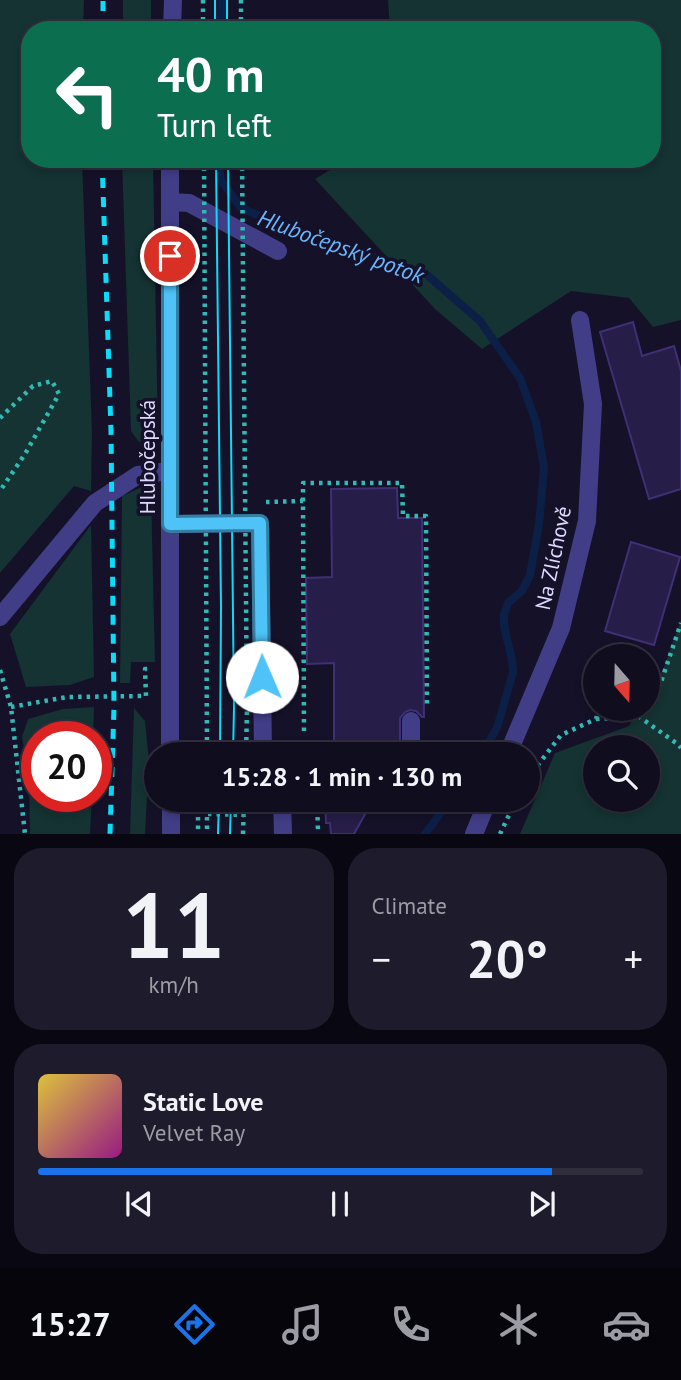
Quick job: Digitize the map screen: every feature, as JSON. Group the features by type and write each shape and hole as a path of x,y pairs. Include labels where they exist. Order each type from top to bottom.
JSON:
{"street":[{"path":"172,21 173,0"},
{"name":"Hlubočepská","path":"170,168 170,742"},
{"path":"170,202 189,202 278,251"},
{"name":"Na Zlíchově","path":"513,742 561,628 587,521 593,404 580,320"},
{"path":"0,617 95,503 138,475 169,471"},
{"path":"170,524 260,523 263,742"},
{"path":"411,721 411,742"},
{"path":"171,812 171,834"},
{"path":"282,812 282,834"},
{"path":"474,834 483,812"}],"path":[{"path":"203,0 203,21"},
{"path":"241,0 241,21"},
{"path":"204,168 207,742"},
{"path":"242,168 246,742"},
{"path":"0,418 33,386 52,381 58,394 25,454 0,491"},
{"path":"304,742 303,483 402,482 403,516 426,516 427,711"},
{"path":"264,502 303,501"},
{"path":"239,502 251,502"},
{"path":"200,503 213,503"},
{"path":"660,684 681,623"},
{"path":"11,707 67,697 146,696 145,669"},
{"path":"0,670 11,707 25,834"},
{"path":"540,762 561,734 591,721"},
{"path":"645,721 681,748"},
{"path":"198,812 198,834"},
{"path":"317,812 318,832"},
{"path":"500,834 510,812"},
{"path":"207,834 208,814 244,815 243,834"}],"green space":[{"path":"0,0 84,0 83,21 21,21 21,168 82,168 92,432 91,491 74,486 0,573"},
{"path":"123,0 151,0 151,21 123,21"},
{"path":"388,0 681,0 681,320 653,327 629,298 571,291 482,349 435,309 315,179 333,168 661,168 661,21 389,21"},
{"path":"122,168 153,168 158,437 139,442 131,431"},
{"path":"140,488 151,494 155,662 131,662 130,683 120,683 122,496"},
{"path":"91,525 94,677 70,685 26,687 10,634"},
{"path":"681,620 681,834 520,834 530,812 540,812 540,788 555,753 583,743 583,812 660,812 660,735 604,735 629,726 632,721 660,721 660,675"},
{"path":"94,707 94,721 27,721 28,719 63,709"},
{"path":"134,708 145,721 147,742 144,742 144,812 146,812 145,834 130,834"},
{"path":"30,812 91,812 90,834 30,834"}],"building":[{"path":"633,322 642,356 674,346 681,371 681,489 649,499 600,332"},
{"path":"397,488 398,518 422,518 424,717 416,711 405,712 400,718 400,741 334,742 334,663 307,664 306,578 332,577 331,489"},
{"path":"631,542 680,557 654,644 605,631"},
{"path":"326,812 366,812 354,834 331,834 330,823 326,823"}],"waterway":[{"name":"Hlubočepský potok","path":"221,21 222,0"},
{"name":"Hlubočepský potok","path":"219,168 221,180 241,208 298,232 426,274 480,321 520,378 536,422 544,468 539,524 530,575 522,591 508,603 504,615 513,672 497,728 489,742"},
{"name":"Hlubočepský potok","path":"425,834 441,812"}],"tram line":[{"path":"215,0 215,21"},
{"path":"227,0 227,21"},
{"path":"216,168 220,742"},
{"path":"228,168 233,742"},
{"path":"218,834 219,812"},
{"path":"230,834 231,812"}],"railway":[{"path":"103,0 103,21"},
{"path":"102,168 111,431 114,707 110,834"}],"route":[{"path":"170,256 170,524 260,523 262,677"}]}
